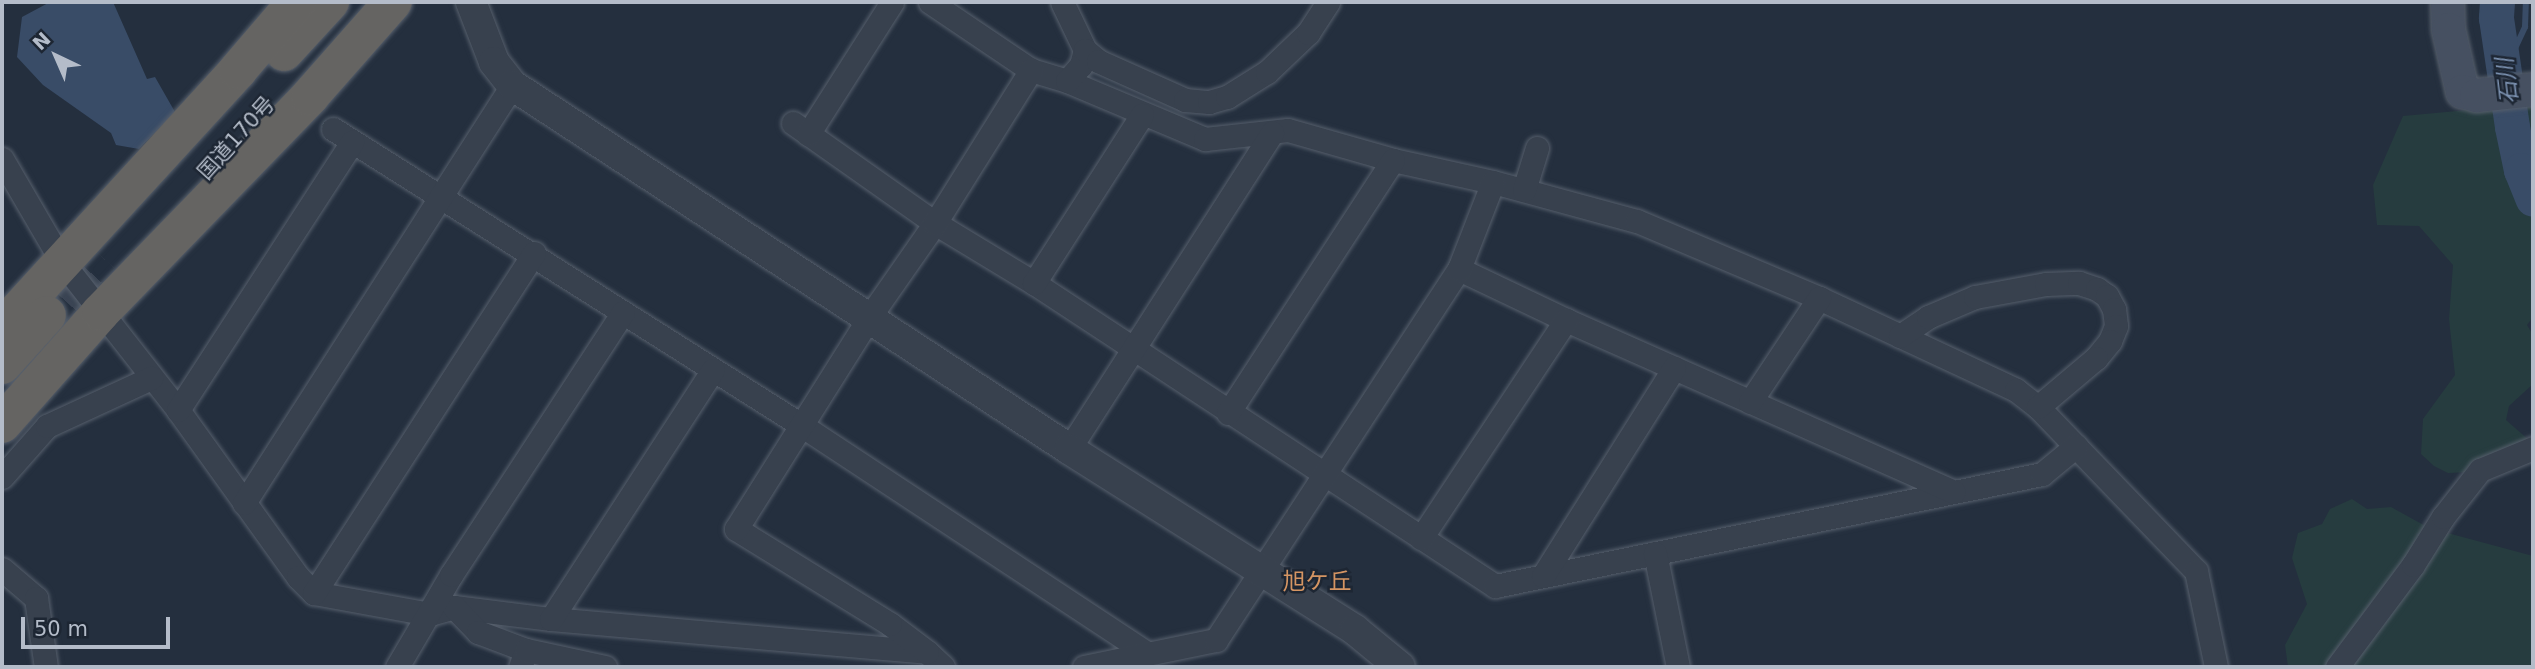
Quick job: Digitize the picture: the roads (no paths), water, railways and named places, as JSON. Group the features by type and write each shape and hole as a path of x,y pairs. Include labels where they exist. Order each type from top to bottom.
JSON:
{"highway":[{"path":"2,398 238,70 296,2"},
{"name":"国道170号","path":"330,2 107,265 359,2"},
{"path":"2,365 75,297 310,96 393,2"},
{"path":"2,328 75,297"},
{"path":"2,424 75,297"}],"main road":[{"path":"2447,2 2448,29 2462,90 2476,95 2533,89"}],"street":[{"path":"471,2 494,62 512,85 1069,449 1355,630 1400,667"},
{"path":"892,2 801,128 935,223 1034,283 1494,586 2042,474 2076,446"},
{"path":"930,2 1031,69 1067,81 1142,115 1205,139 1288,130 1393,160 1493,182 1637,221 1819,299 2016,390 2038,407 2196,570 2217,667"},
{"path":"1062,2 1085,50 1097,61 1185,100 1209,102 1227,96 1267,72 1308,33 1328,2"},
{"path":"1067,81 1081,65 1085,50"},
{"path":"934,660 890,624 736,529 868,319 935,223 1031,69"},
{"path":"244,503 443,197 512,85"},
{"path":"1034,283 1142,115"},
{"path":"333,129 534,253 1147,653"},
{"path":"1069,449 1272,133"},
{"path":"178,410 352,142"},
{"path":"1524,190 1536,148"},
{"path":"1228,413 1393,160"},
{"path":"4,167 75,297 151,377 178,410 298,577 314,593 430,614 454,607 934,660"},
{"path":"1084,667 1216,640 1459,269 1493,182"},
{"path":"314,593 534,253"},
{"path":"1459,269 1566,320 1954,492"},
{"path":"1900,336 1928,317 1975,297 2046,284 2079,283 2097,289 2107,296 2115,309 2116,326 2110,341 2096,358 2038,407"},
{"path":"1750,402 1819,299"},
{"path":"397,667 451,575 623,312"},
{"path":"1421,538 1566,320"},
{"path":"1544,576 1674,368"},
{"path":"551,619 713,370"},
{"path":"2,477 47,426 151,377"},
{"path":"2337,667 2413,565 2443,517 2480,470 2533,448"},
{"path":"1656,553 1678,667"},
{"path":"2,569 36,598 46,667"},
{"path":"454,607 478,632 523,659 605,667"}],"water":[{"path":"50,2 113,2 147,79 155,77 175,112 139,149 116,145 111,133 43,85 17,57 22,17"}],"waterway":[{"name":"石川","path":"2497,2 2496,18 2512,127 2521,170 2533,199"},
{"path":"2504,72 2525,27 2526,2"}],"tunnel":[{"path":"62,298 100,256"}],"district":[{"name":"旭ケ丘","path":"1317,581"}]}
